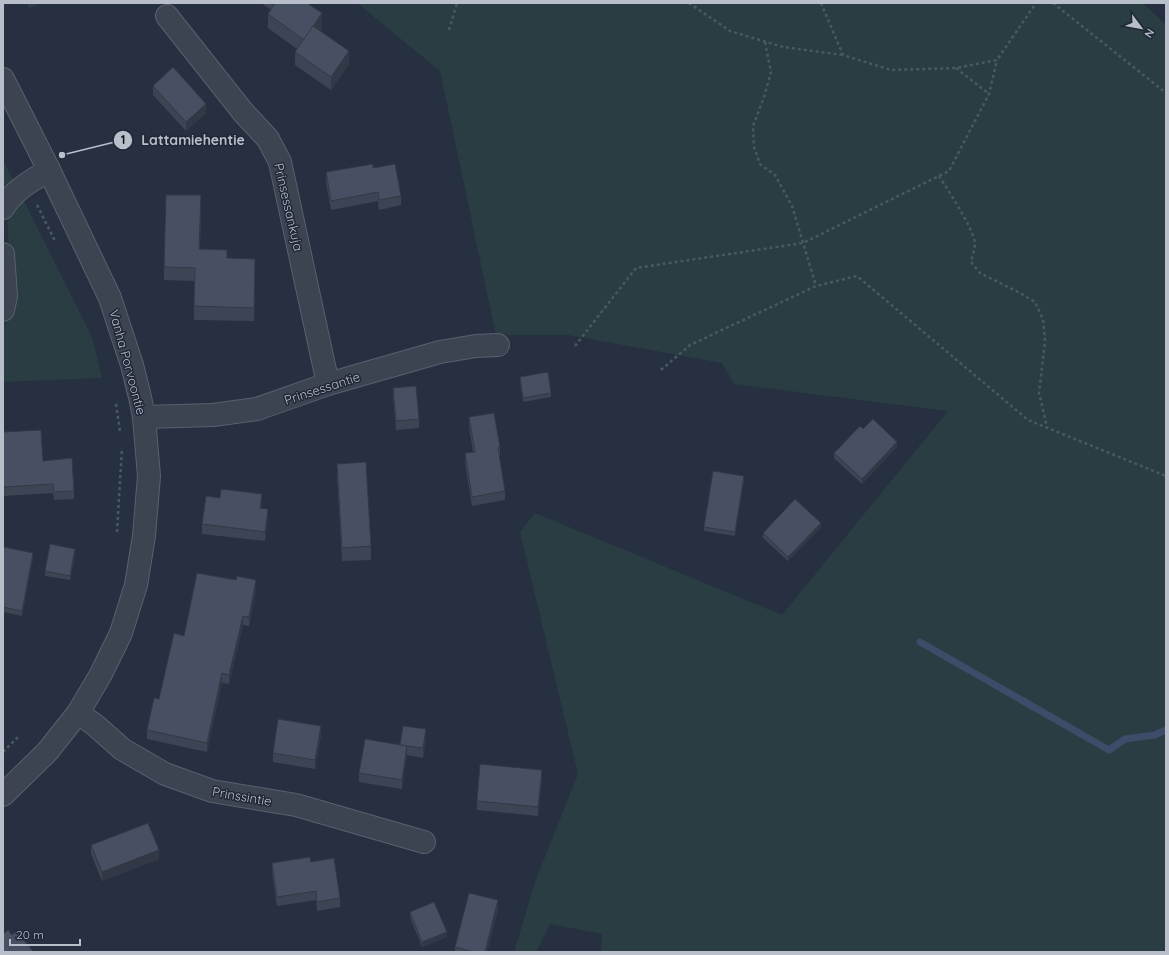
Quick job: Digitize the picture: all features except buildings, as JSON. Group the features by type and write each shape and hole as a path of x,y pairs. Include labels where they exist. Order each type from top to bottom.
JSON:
{"street":[{"name":"Prinsessankuja","path":"167,16 243,112 268,140 280,162 328,384"},
{"name":"Vanha Porvoontie","path":"3,79 49,170 110,298 132,365 144,417 149,476 144,536 136,585 121,632 102,674 78,712 47,752 3,795"},
{"path":"3,208 9,199 27,183 49,170"},
{"path":"3,254 6,296 3,310"},
{"name":"Prinsessantie","path":"144,417 213,415 257,409 328,384 440,352 498,345"},
{"name":"Prinssintie","path":"78,712 122,749 165,774 212,792 296,805 424,842"}],"path":[{"path":"449,30 457,3"},
{"path":"689,3 730,31 784,47 843,55 891,70 956,68 997,60"},
{"path":"821,3 843,55"},
{"path":"575,346 636,268 804,243 949,171 988,94 997,60 1036,3"},
{"path":"1054,3 1166,93"},
{"path":"765,42 771,72 764,97 753,126 754,147 760,164 775,175 792,206 816,286"},
{"path":"956,68 988,94"},
{"path":"939,176 952,196 969,228 975,244 971,262 980,273 1035,302 1043,319 1045,341 1039,393 1048,428"},
{"path":"27,183 57,246"},
{"path":"661,370 690,345 816,286 857,276 1028,420 1166,476"},
{"path":"116,402 121,436"},
{"path":"117,532 122,443"},
{"path":"3,752 20,736"}],"green space":[{"path":"357,3 1143,3 1166,25 1166,952 601,952 602,934 550,924 536,952 514,952 535,882 578,774 520,532 535,513 782,615 948,411 734,384 722,363 568,335 496,335 440,71"},
{"path":"3,160 15,184 3,194"},
{"path":"23,199 92,337 102,378 3,382 3,326 12,317 7,212"}],"waterway":[{"path":"920,642 1109,750 1125,739 1155,735 1166,730"}],"place":[{"name":"Lattamiehentie","path":"62,155"}]}
